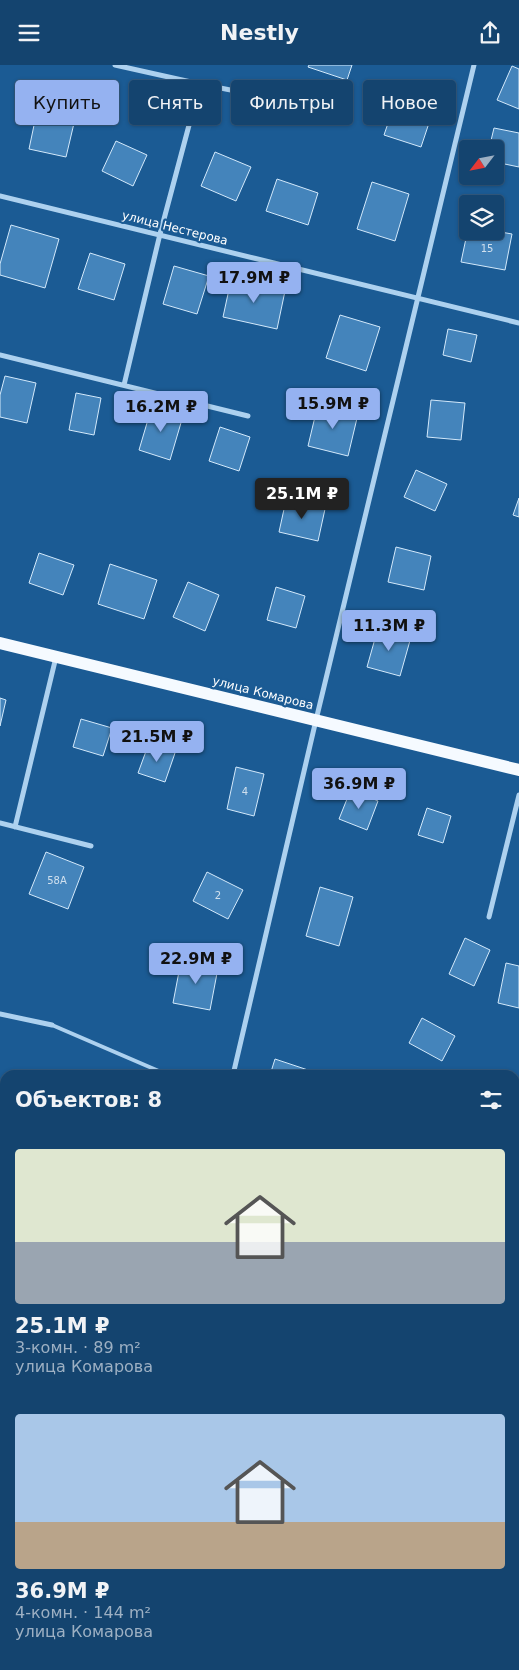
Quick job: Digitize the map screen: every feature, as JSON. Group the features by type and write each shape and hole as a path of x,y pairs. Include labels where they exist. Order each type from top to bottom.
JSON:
{"main road":[{"name":"улица Комарова","path":"0,643 519,770"}],"street":[{"path":"115,65 182,80"},
{"path":"234,1070 316,720 474,65"},
{"path":"124,385 160,234 189,125"},
{"name":"улица Нестерова","path":"0,196 519,323"},
{"path":"0,355 248,416"},
{"path":"15,827 56,656"},
{"path":"489,917 519,795"},
{"path":"0,823 91,846"},
{"path":"0,1014 52,1025"}],"lane":[{"path":"52,1025 156,1070"}],"building":[{"path":"309,65 352,65 347,80 308,67"},
{"path":"512,66 519,69 519,109 497,100"},
{"path":"34,125 74,125 66,157 29,149"},
{"path":"387,125 428,125 421,147 384,135"},
{"path":"494,128 519,133 519,167 504,164 504,140 491,140"},
{"path":"116,141 147,155 133,186 102,171"},
{"path":"215,152 251,167 236,201 201,186"},
{"path":"277,179 318,193 308,225 266,211"},
{"path":"372,182 409,194 395,241 357,229"},
{"path":"11,225 59,239 45,288 0,275 0,264"},
{"path":"504,233 512,234 505,270 461,262 466,240 504,240"},
{"path":"90,253 125,264 114,300 78,289"},
{"path":"174,266 209,276 197,314 163,304"},
{"path":"231,280 285,291 277,329 223,317"},
{"path":"340,315 380,327 366,371 326,358"},
{"path":"448,329 477,335 471,362 443,355"},
{"path":"5,376 36,383 27,423 0,417 0,395"},
{"path":"76,393 101,398 94,435 69,430"},
{"path":"431,400 465,403 461,440 427,437"},
{"path":"318,404 358,414 348,456 308,446"},
{"path":"152,406 183,416 170,460 139,450"},
{"path":"220,427 250,437 239,471 209,461"},
{"path":"416,470 447,484 435,511 404,497"},
{"path":"519,498 519,517 513,515"},
{"path":"286,500 325,509 318,541 279,532"},
{"path":"396,547 431,556 424,590 388,582"},
{"path":"39,553 74,565 63,595 29,583"},
{"path":"110,564 157,580 144,619 98,604"},
{"path":"188,582 219,595 205,631 173,617"},
{"path":"276,587 305,596 296,628 267,620"},
{"path":"378,628 411,637 400,676 367,667"},
{"path":"0,698 6,700 0,726"},
{"path":"81,719 112,728 103,756 73,747"},
{"path":"149,743 175,753 165,782 138,773"},
{"path":"236,767 264,774 254,816 227,809"},
{"path":"351,789 378,801 367,830 339,819"},
{"path":"427,808 451,816 443,843 418,835"},
{"path":"46,852 84,867 68,909 29,894"},
{"path":"207,872 243,890 228,919 193,901"},
{"path":"320,887 353,897 339,946 306,936"},
{"path":"465,938 490,950 474,986 449,974"},
{"path":"181,961 218,968 210,1010 173,1003"},
{"path":"506,963 519,966 519,1008 498,1003"},
{"path":"422,1018 455,1036 442,1061 409,1043"},
{"path":"275,1059 308,1070 272,1070"}]}
